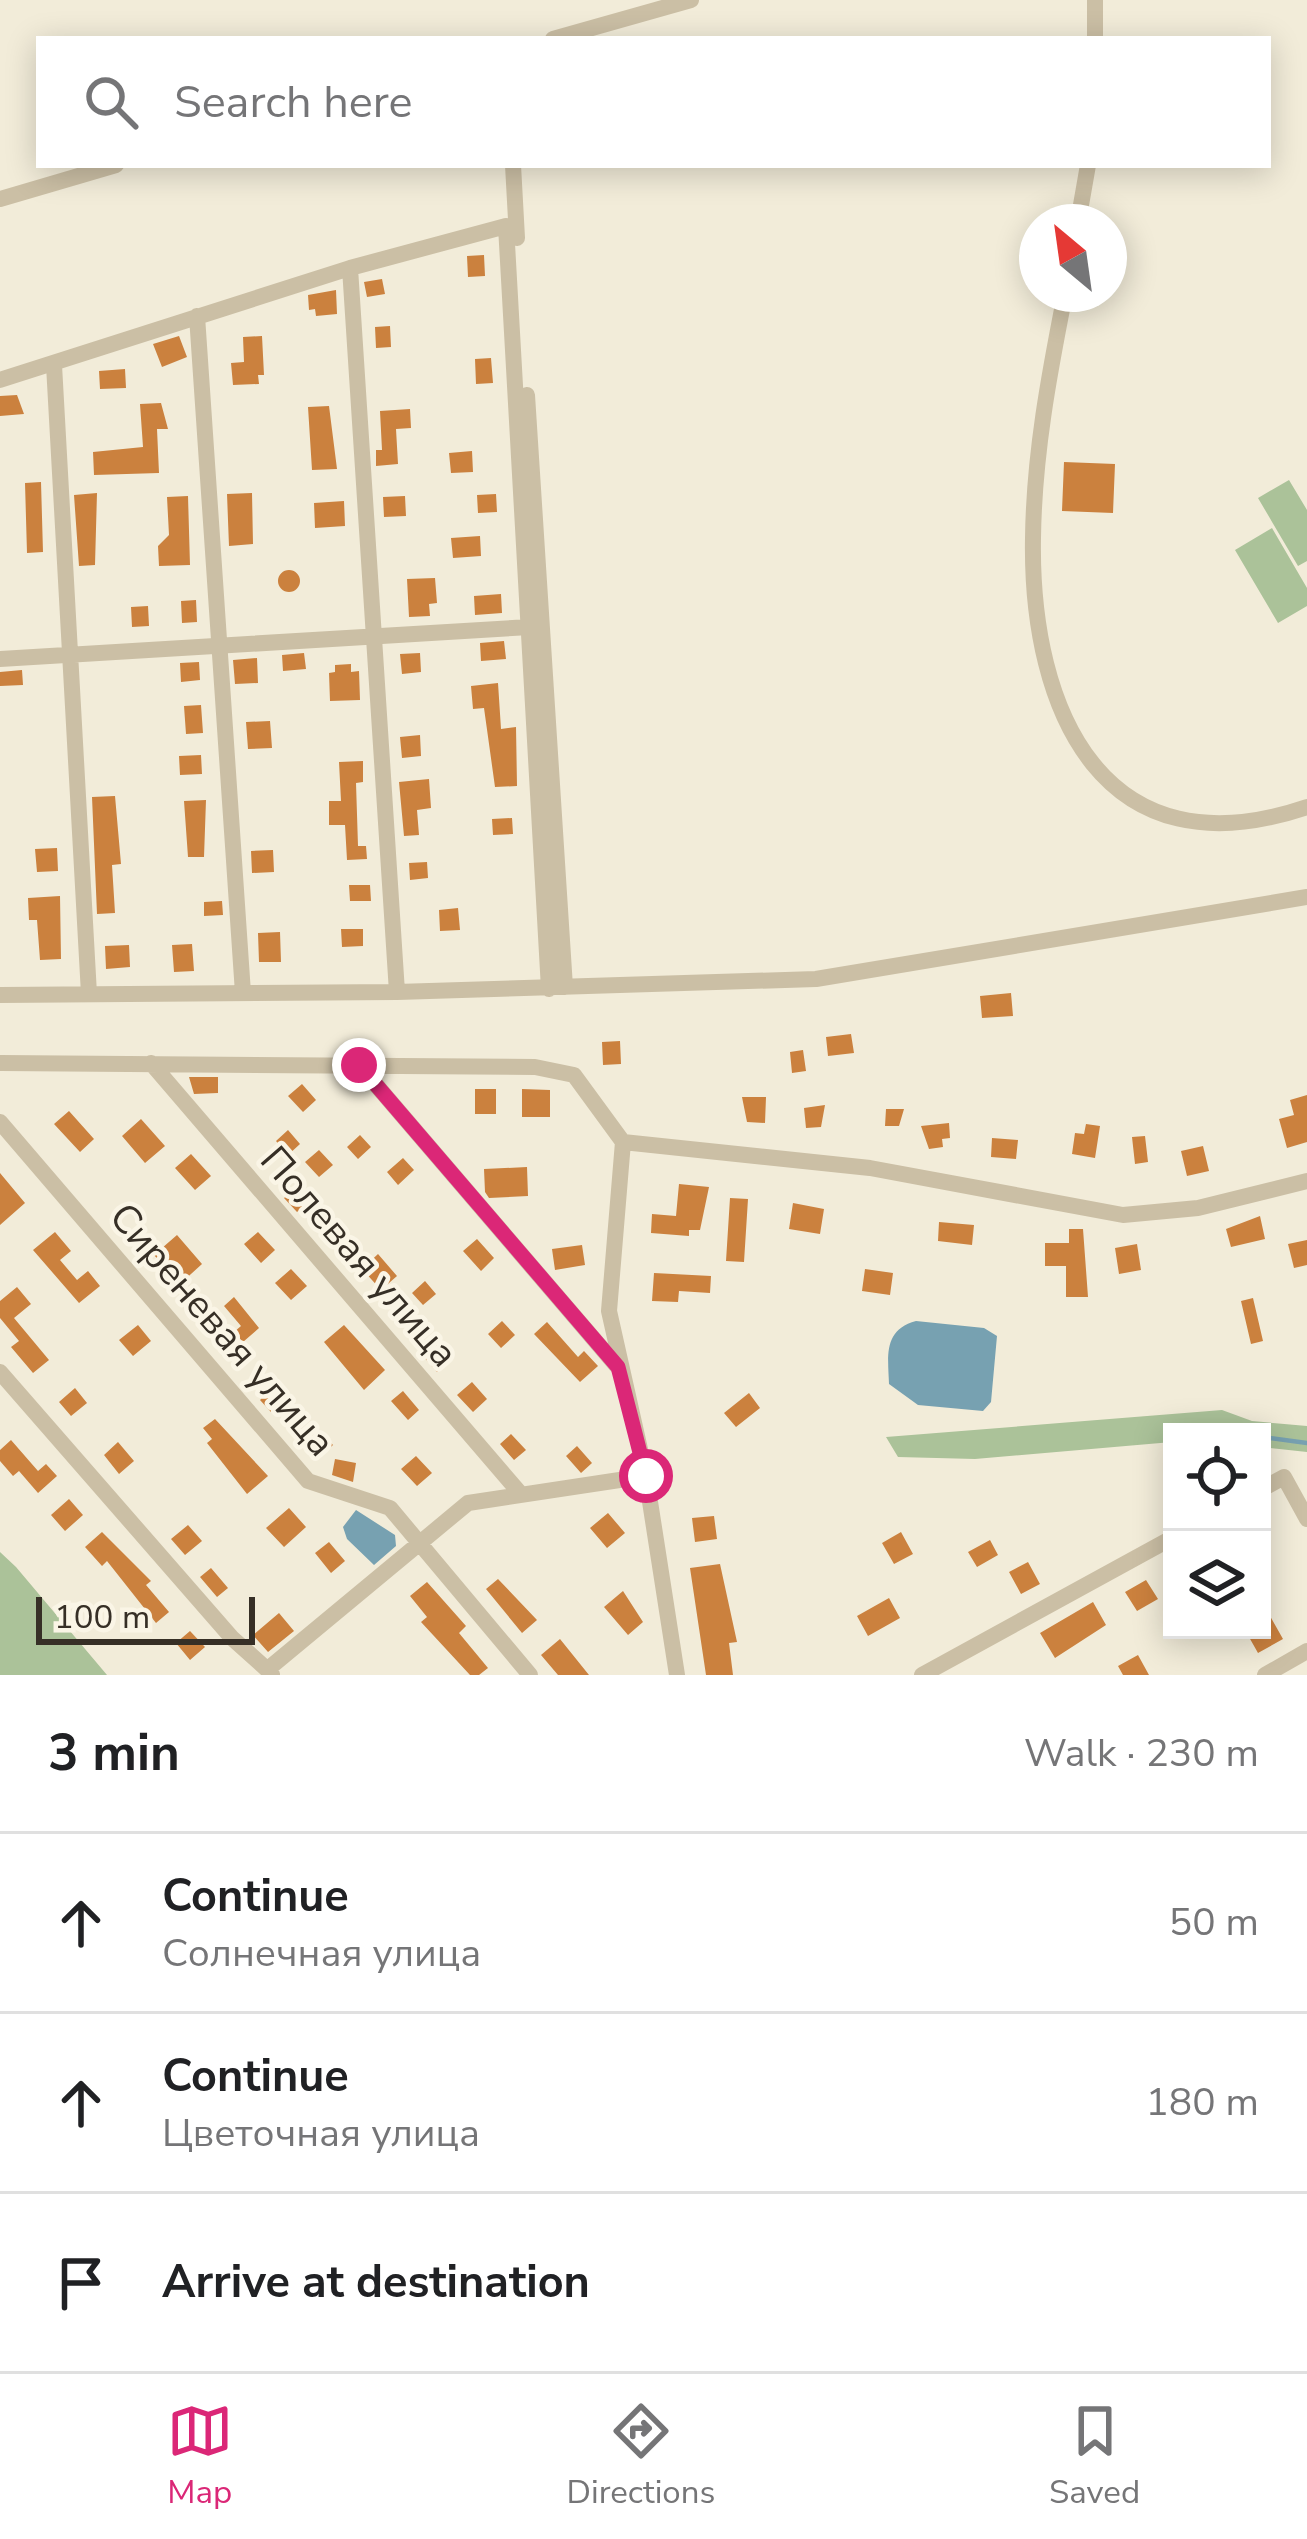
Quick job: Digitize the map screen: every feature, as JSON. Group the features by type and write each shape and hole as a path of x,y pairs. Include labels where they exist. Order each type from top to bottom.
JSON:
{"street":[{"path":"564,36 691,0"},
{"path":"1095,0 1095,36"},
{"path":"0,199 106,168"},
{"path":"513,168 557,988"},
{"path":"1081,204 1087,168"},
{"path":"0,380 350,268 506,226 529,627 557,988"},
{"path":"350,268 397,992"},
{"path":"1062,312 1042,419 1033,541 1050,679 1071,734 1101,778 1130,803 1182,821 1236,821 1307,807"},
{"path":"197,316 243,993"},
{"path":"54,365 88,994"},
{"path":"0,659 529,627"},
{"path":"0,995 397,992 816,979 1307,897"},
{"path":"0,1063 566,1070 623,1142 611,1323 646,1476 677,1675"},
{"name":"Полевая улица","path":"151,1064 519,1492"},
{"path":"359,1065 618,1367"},
{"name":"Сиреневая улица","path":"0,1122 308,1480 390,1508 530,1675"},
{"path":"623,1142 870,1168 1123,1215 1198,1208 1307,1181"},
{"path":"0,1372 232,1638 270,1672 468,1503 646,1476"},
{"path":"1271,1484 1284,1477 1307,1519"},
{"path":"922,1675 1163,1543"},
{"path":"1265,1675 1307,1652"}],"green space":[{"path":"1289,480 1307,510 1307,561 1298,566 1258,498"},
{"path":"1272,528 1307,588 1307,606 1278,623 1235,550"},
{"path":"1222,1410 1252,1421 1307,1426 1307,1452 1271,1448 1271,1423 1163,1423 1163,1443 975,1459 898,1457 886,1437"},
{"path":"0,1552 16,1567 107,1675 0,1675"}],"water":[{"path":"916,1321 984,1328 997,1336 991,1402 983,1411 918,1405 889,1384 893,1338"},
{"path":"356,1510 395,1535 396,1546 374,1565 347,1539 343,1527"}],"building":[{"path":"484,255 485,276 468,277 467,256"},
{"path":"382,279 385,294 367,297 364,282"},
{"path":"336,290 337,314 316,316 315,309 309,310 308,295"},
{"path":"390,326 391,347 376,348 375,327"},
{"path":"179,336 187,357 162,367 153,344"},
{"path":"262,336 264,375 258,375 259,384 233,385 231,363 244,362 243,337"},
{"path":"491,358 493,383 476,384 475,359"},
{"path":"125,369 126,388 100,389 99,371"},
{"path":"17,395 24,414 0,416 0,396"},
{"path":"161,403 168,429 157,429 159,473 94,475 93,452 143,447 140,404"},
{"path":"329,406 337,469 312,470 308,407"},
{"path":"410,409 411,428 396,429 398,464 376,466 376,450 382,450 380,411"},
{"path":"472,451 473,472 451,473 449,453"},
{"path":"1064,462 1115,464 1113,513 1062,511"},
{"path":"41,482 43,552 27,553 25,483"},
{"path":"97,493 95,565 79,566 74,495"},
{"path":"252,493 253,544 229,546 227,494"},
{"path":"496,494 497,512 478,513 477,495"},
{"path":"188,496 190,565 159,566 158,546 169,535 167,497"},
{"path":"405,496 406,516 384,517 383,497"},
{"path":"344,501 345,526 315,528 314,503"},
{"path":"480,536 481,556 453,558 451,538"},
{"path":"289,570 300,581 289,592 278,581"},
{"path":"435,578 437,603 429,604 430,616 409,617 407,579"},
{"path":"501,594 502,613 475,615 474,596"},
{"path":"196,600 197,622 182,623 181,601"},
{"path":"148,606 149,626 132,627 131,607"},
{"path":"504,641 506,659 481,661 480,643"},
{"path":"304,653 306,669 283,671 282,655"},
{"path":"420,653 421,672 402,674 400,654"},
{"path":"257,658 258,683 235,684 233,660"},
{"path":"199,662 200,680 181,682 180,663"},
{"path":"351,664 351,672 359,671 360,700 330,701 329,673 335,672 335,665"},
{"path":"22,670 23,685 0,686 0,672"},
{"path":"498,683 501,729 516,727 517,786 495,787 484,708 473,709 471,686"},
{"path":"201,705 203,733 186,734 184,706"},
{"path":"270,721 272,748 248,749 246,722"},
{"path":"420,735 421,756 402,758 400,737"},
{"path":"201,755 202,774 180,775 179,756"},
{"path":"363,761 363,782 356,783 358,846 366,846 367,859 347,860 345,825 329,825 329,801 341,801 339,762"},
{"path":"429,779 431,808 417,810 419,835 404,836 399,782"},
{"path":"115,796 121,864 112,865 115,913 97,914 92,797"},
{"path":"206,800 204,857 188,857 184,801"},
{"path":"512,818 513,834 493,835 492,819"},
{"path":"57,848 58,871 37,872 35,849"},
{"path":"273,850 274,872 252,873 251,851"},
{"path":"427,862 428,878 410,880 409,863"},
{"path":"349,885 370,885 371,901 350,901"},
{"path":"60,896 61,959 40,960 37,920 29,920 28,898"},
{"path":"222,901 223,915 204,916 204,902"},
{"path":"458,908 460,930 440,931 439,910"},
{"path":"341,929 363,929 363,946 342,947"},
{"path":"280,932 281,962 259,962 258,933"},
{"path":"192,944 194,971 174,972 172,945"},
{"path":"129,945 130,967 106,969 105,946"},
{"path":"1011,993 1013,1016 982,1018 980,996"},
{"path":"851,1034 854,1053 828,1056 826,1037"},
{"path":"620,1041 621,1064 603,1065 602,1042"},
{"path":"803,1050 806,1071 792,1073 790,1052"},
{"path":"189,1077 218,1077 218,1093 194,1094"},
{"path":"302,1084 316,1100 303,1112 288,1096"},
{"path":"475,1089 496,1089 496,1114 475,1114"},
{"path":"522,1089 550,1090 550,1117 522,1117"},
{"path":"1307,1095 1307,1142 1287,1148 1279,1119 1294,1115 1290,1100"},
{"path":"742,1097 766,1097 765,1123 747,1122"},
{"path":"825,1105 821,1127 806,1128 804,1108"},
{"path":"886,1109 904,1109 899,1126 885,1126"},
{"path":"69,1111 94,1139 80,1152 54,1124"},
{"path":"141,1119 165,1146 145,1163 122,1136"},
{"path":"949,1123 950,1138 942,1139 943,1147 929,1149 921,1126"},
{"path":"1086,1124 1100,1126 1095,1158 1072,1154 1075,1133 1084,1134"},
{"path":"288,1130 300,1144 288,1155 276,1141"},
{"path":"360,1135 371,1147 358,1159 347,1147"},
{"path":"1145,1136 1148,1162 1135,1164 1132,1137"},
{"path":"992,1138 1018,1140 1016,1159 991,1157"},
{"path":"1203,1146 1209,1171 1187,1176 1181,1151"},
{"path":"319,1150 333,1165 319,1177 305,1162"},
{"path":"191,1154 211,1176 195,1190 175,1168"},
{"path":"403,1158 414,1170 398,1185 387,1172"},
{"path":"527,1167 528,1196 489,1198 484,1169"},
{"path":"0,1173 25,1203 0,1225"},
{"path":"679,1184 709,1187 700,1230 689,1230 689,1236 651,1233 652,1214 676,1216"},
{"path":"297,1186 310,1201 297,1212 284,1198"},
{"path":"730,1198 748,1199 744,1262 726,1261"},
{"path":"793,1203 824,1209 820,1234 789,1229"},
{"path":"1260,1216 1265,1239 1231,1247 1226,1229"},
{"path":"939,1222 974,1225 972,1245 938,1241"},
{"path":"1069,1229 1083,1229 1088,1297 1066,1297 1066,1266 1045,1266 1045,1243 1069,1243"},
{"path":"55,1232 71,1251 60,1260 77,1280 88,1271 100,1286 79,1303 33,1250"},
{"path":"258,1232 275,1250 261,1263 244,1244"},
{"path":"177,1235 202,1264 180,1284 154,1255"},
{"path":"477,1239 494,1258 481,1271 463,1251"},
{"path":"1307,1240 1307,1265 1294,1268 1288,1244"},
{"path":"1137,1244 1141,1270 1119,1274 1115,1248"},
{"path":"582,1245 585,1265 555,1270 552,1249"},
{"path":"378,1254 397,1276 381,1290 362,1269"},
{"path":"291,1269 307,1286 291,1300 275,1283"},
{"path":"865,1269 893,1273 890,1295 862,1291"},
{"path":"654,1273 711,1276 710,1293 679,1291 678,1302 652,1301"},
{"path":"425,1281 436,1294 423,1305 412,1293"},
{"path":"17,1287 31,1304 14,1318 49,1360 33,1373 11,1347 19,1341 0,1318 0,1301"},
{"path":"234,1297 259,1328 243,1342 234,1332 241,1326 224,1306"},
{"path":"1253,1298 1263,1341 1251,1344 1241,1301"},
{"path":"502,1321 515,1335 501,1348 488,1334"},
{"path":"547,1322 578,1357 584,1351 598,1366 580,1382 534,1334"},
{"path":"138,1325 151,1341 133,1356 119,1340"},
{"path":"344,1325 385,1370 364,1390 324,1342"},
{"path":"437,1344 451,1359 437,1372 423,1356"},
{"path":"472,1382 487,1399 473,1412 457,1395"},
{"path":"273,1387 285,1400 271,1412 260,1400"},
{"path":"75,1388 87,1403 71,1416 59,1402"},
{"path":"403,1391 419,1410 408,1420 391,1401"},
{"path":"749,1393 760,1408 736,1427 724,1413"},
{"path":"215,1419 268,1476 247,1494 207,1443 212,1439 203,1428"},
{"path":"319,1430 333,1445 320,1457 306,1441"},
{"path":"511,1434 526,1450 514,1460 500,1444"},
{"path":"11,1440 38,1471 46,1464 57,1476 38,1493 19,1471 13,1476 0,1461 0,1450"},
{"path":"118,1442 134,1461 119,1474 104,1455"},
{"path":"577,1446 592,1463 581,1473 566,1456"},
{"path":"416,1456 432,1473 417,1486 401,1469"},
{"path":"335,1459 356,1463 353,1482 332,1475"},
{"path":"69,1499 83,1515 65,1531 51,1515"},
{"path":"289,1508 306,1527 284,1547 266,1528"},
{"path":"608,1513 625,1533 607,1548 590,1528"},
{"path":"714,1516 717,1539 695,1542 692,1518"},
{"path":"188,1525 202,1541 185,1555 171,1539"},
{"path":"102,1532 151,1581 146,1585 169,1612 156,1623 107,1561 102,1566 85,1547"},
{"path":"901,1532 913,1554 894,1564 882,1543"},
{"path":"990,1540 998,1555 977,1567 968,1552"},
{"path":"329,1542 345,1561 331,1573 315,1553"},
{"path":"1028,1562 1040,1584 1021,1594 1009,1572"},
{"path":"720,1564 737,1642 729,1643 733,1675 706,1675 690,1568"},
{"path":"211,1568 228,1588 217,1597 200,1577"},
{"path":"498,1579 537,1620 522,1633 486,1589"},
{"path":"1146,1580 1158,1599 1137,1611 1125,1592"},
{"path":"427,1582 466,1626 459,1633 488,1668 479,1675 470,1675 421,1622 427,1617 410,1596"},
{"path":"623,1591 643,1622 628,1635 604,1607"},
{"path":"889,1598 900,1618 868,1636 857,1616"},
{"path":"1093,1602 1106,1625 1055,1658 1040,1633"},
{"path":"279,1613 294,1631 268,1652 253,1635"},
{"path":"1271,1618 1283,1639 1258,1653 1250,1639 1271,1639"},
{"path":"190,1631 205,1647 190,1660 176,1643"},
{"path":"560,1639 589,1675 558,1675 541,1655"},
{"path":"1138,1655 1149,1675 1123,1675 1118,1666"}],"waterway":[{"path":"1271,1438 1307,1443"}],"route":[{"path":"359,1065 618,1367 646,1476"}]}
